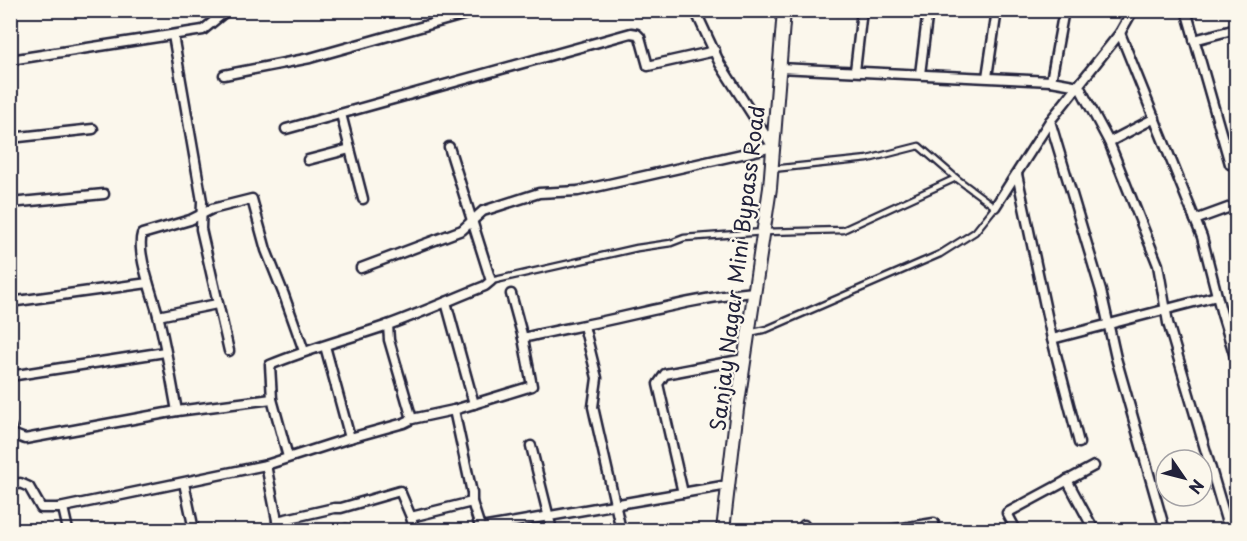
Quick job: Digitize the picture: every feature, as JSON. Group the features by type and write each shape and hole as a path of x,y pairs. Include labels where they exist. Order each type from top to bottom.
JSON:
{"street":[{"path":"224,75 310,58 481,10"},
{"path":"361,268 462,230 483,211 539,193 578,191 773,147 720,64 695,10"},
{"name":"Sanjay Nagar Mini Bypass Road","path":"723,531 744,359 772,169 784,10"},
{"path":"855,71 862,10"},
{"path":"920,74 928,10"},
{"path":"987,77 997,10"},
{"path":"1051,81 1064,10"},
{"path":"995,207 1050,122 1120,33 1132,10"},
{"path":"1186,10 1230,165"},
{"path":"10,60 203,30 226,11"},
{"path":"1194,40 1236,29"},
{"path":"286,129 631,33 640,37 648,66 715,51"},
{"path":"1120,33 1202,237 1236,360"},
{"path":"173,35 202,201 201,229 229,351"},
{"path":"780,68 987,77 1051,81 1079,86"},
{"path":"1079,86 1108,142 1158,265 1168,323 1229,531"},
{"path":"341,114 363,200"},
{"path":"1108,142 1155,118"},
{"path":"1050,122 1101,291 1165,531"},
{"path":"10,138 93,129"},
{"path":"288,457 272,399 270,365 304,351 388,325 485,286 491,281 449,147"},
{"path":"308,160 350,149"},
{"path":"1017,174 1052,339 1079,443"},
{"path":"10,203 104,194"},
{"path":"177,411 158,316 148,284 140,241 142,234 190,220 212,209 252,199 266,250 304,351"},
{"path":"1195,220 1236,205"},
{"path":"10,302 148,284"},
{"path":"523,338 718,296 754,292"},
{"path":"10,487 20,483 29,487 41,508 59,508 266,465 412,419 454,410 532,386 523,338 511,294"},
{"path":"1052,339 1217,296"},
{"path":"446,302 474,404"},
{"path":"158,316 218,304"},
{"path":"388,325 389,340 412,419"},
{"path":"584,326 597,378 593,407 621,531"},
{"path":"326,346 350,438"},
{"path":"10,376 165,352"},
{"path":"683,493 658,384 665,374 744,359"},
{"path":"10,426 12,434 25,439 177,411 272,399"},
{"path":"454,410 472,502 481,530 728,485"},
{"path":"531,446 552,531"},
{"path":"266,465 279,531"},
{"path":"1016,531 1007,513 1094,466"},
{"path":"1067,480 1094,531"},
{"path":"184,483 194,531"},
{"path":"277,521 341,508 400,491 414,531"},
{"path":"411,517 472,502"},
{"path":"59,508 63,508 68,531"},
{"path":"890,531 934,523"}],"lane":[{"path":"748,333 767,330 940,254 975,232 995,207 919,146 868,159 772,169"},
{"path":"491,281 637,248 671,243 684,238 764,232 843,230 956,178"}]}
